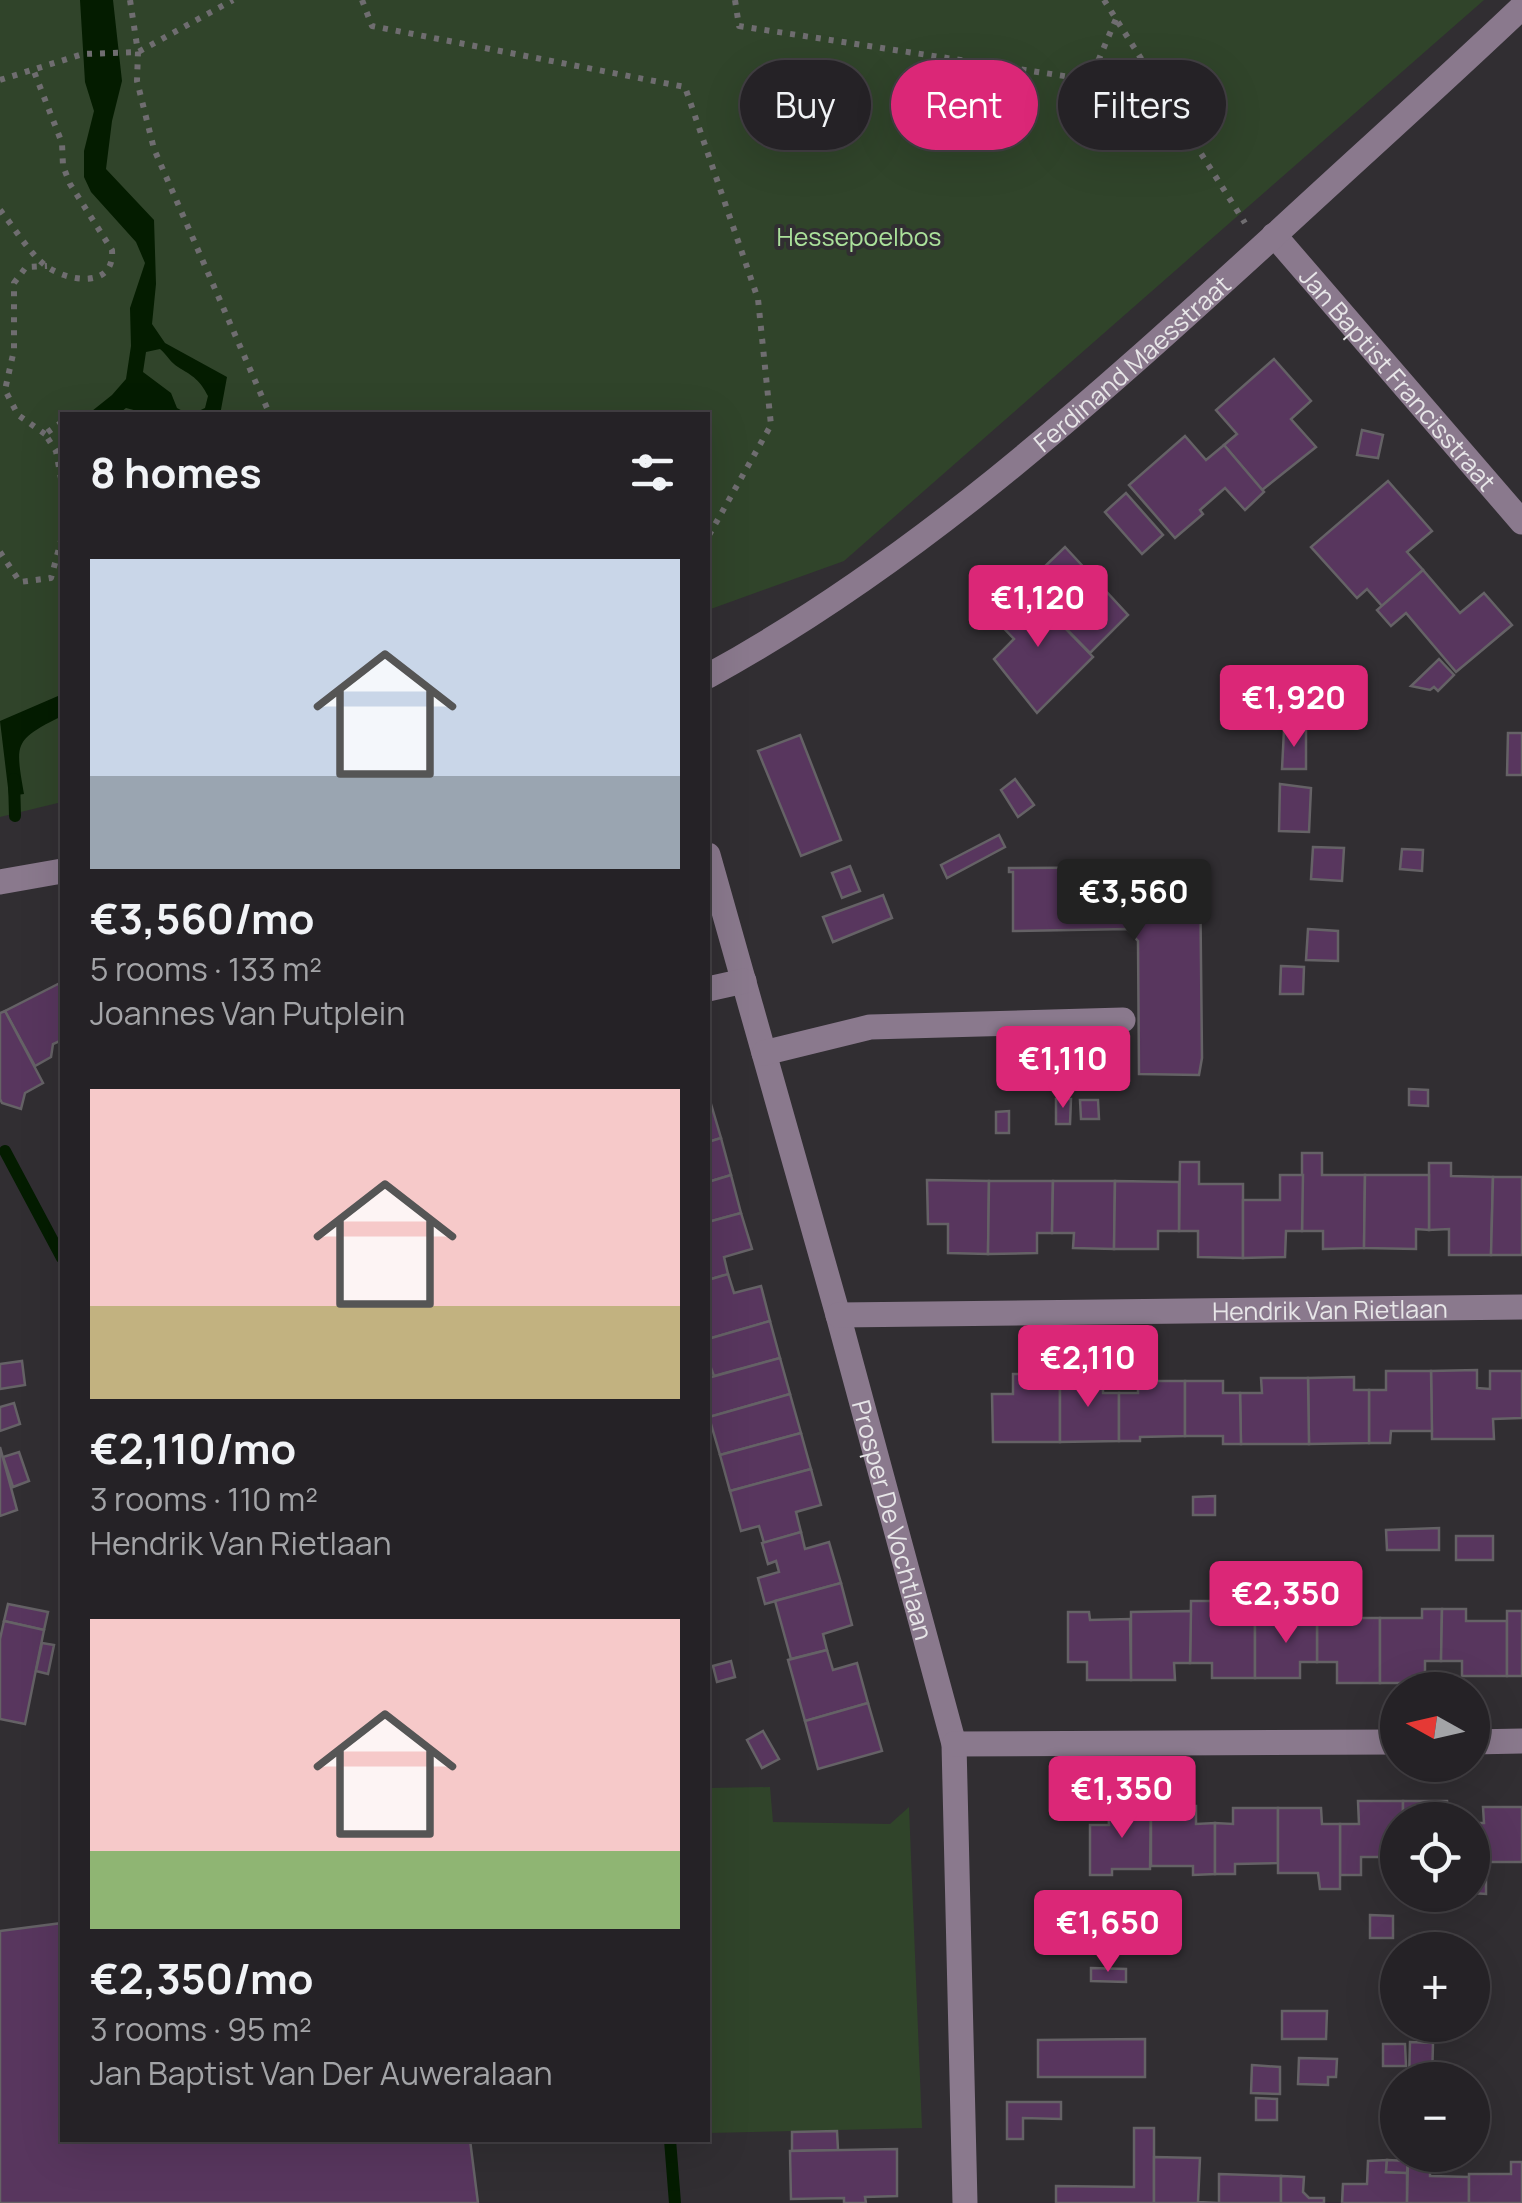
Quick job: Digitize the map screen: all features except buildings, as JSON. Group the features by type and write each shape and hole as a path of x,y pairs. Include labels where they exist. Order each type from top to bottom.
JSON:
{"street":[{"name":"Ferdinand Maesstraat","path":"710,675 760,647 924,538 1086,405 1522,8"},
{"name":"Jan Baptist Francisstraat","path":"1274,236 1522,522"},
{"name":"Prosper De Vochtlaan","path":"710,861 954,1744 966,2203"},
{"path":"0,882 60,871"},
{"path":"710,989 744,981"},
{"path":"764,1053 870,1026 1123,1020"},
{"name":"Hendrik Van Rietlaan","path":"838,1315 1522,1307"},
{"path":"954,1744 1380,1742"},
{"path":"1490,1742 1522,1742"}],"path":[{"path":"130,0 138,52 136,82 154,149 269,412"},
{"path":"0,80 83,54 138,52 233,0"},
{"path":"362,0 372,26 686,87 758,300 771,425 710,533"},
{"path":"735,0 739,26 1090,80 1116,19"},
{"path":"1104,0 1246,224 1274,236"},
{"path":"34,69 62,143 70,184 108,242 113,260 108,271 98,278 88,280 46,266 26,267 14,283 14,350 4,390 18,415 46,434 56,451 60,473"},
{"path":"0,210 46,266"},
{"path":"46,434 60,424"},
{"path":"0,552 20,582 51,578 60,544"}],"green space":[{"name":"Hessepoelbos","path":"0,0 1484,0 844,561 710,609 710,412 60,412 60,802 0,817"},
{"path":"770,1787 773,1822 890,1824 909,1807 922,2128 710,2133 710,1788"}],"shaded area":[{"path":"80,0 113,0 122,81 106,169 154,220 156,284 152,324 165,343 227,377 221,412 196,412 205,408 208,396 196,379 160,349 146,352 143,372 171,393 177,408 184,412 126,408 121,412 91,412 126,379 131,346 130,308 145,263 136,242 91,192 84,177 84,151 94,111 85,82"},
{"path":"60,696 60,717 35,731 22,744 19,763 24,794 9,796 0,721"}],"waterway":[{"path":"14,779 15,816"},
{"path":"5,1151 60,1254"},
{"path":"670,2142 675,2203"}]}
